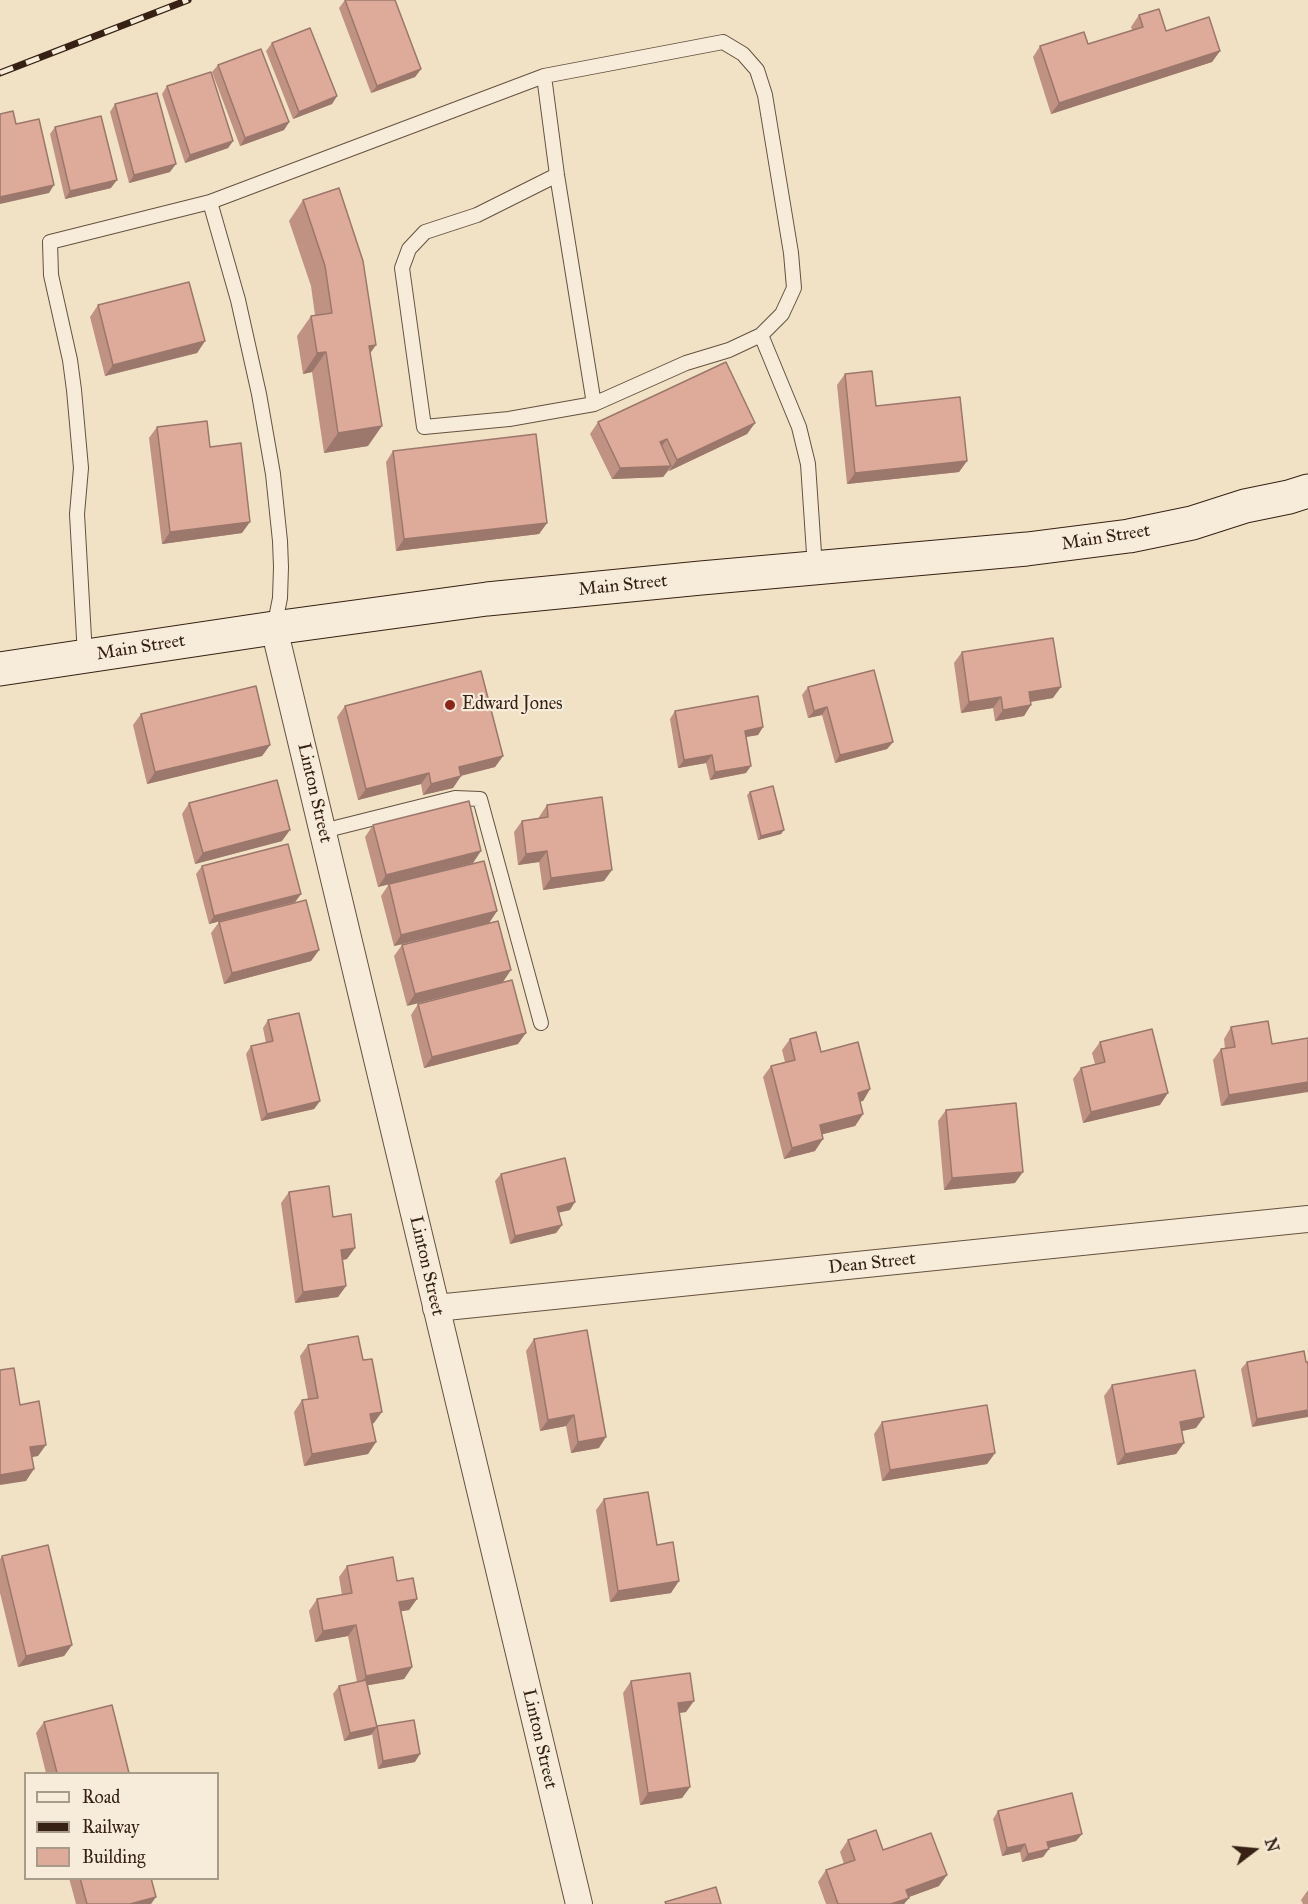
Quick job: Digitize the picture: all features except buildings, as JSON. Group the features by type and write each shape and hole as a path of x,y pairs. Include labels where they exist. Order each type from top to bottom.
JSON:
{"main road":[{"name":"Main Street","path":"0,669 487,599 1027,549 1129,536 1192,523 1256,500 1308,474"},
{"name":"Main Street","path":"1256,500 1289,497 1308,491"}],"street":[{"name":"Linton Street","path":"274,628 579,1904"},
{"name":"Dean Street","path":"436,1308 1308,1219"}],"lane":[{"path":"85,656 77,514 80,456 70,360 51,275 50,242 210,202 544,76 723,42 743,54 757,70 765,95 791,253 794,288 782,314 761,335 729,350 686,363 594,404 509,419 424,427 402,268 409,249 426,232 477,215 557,175"},
{"path":"544,76 557,175 594,404"},
{"path":"210,202 238,300 259,394 273,474 281,567 280,598 274,628"},
{"path":"761,335 799,427 808,464 815,568"},
{"path":"323,831 455,798 480,799 541,1023"}],"railway":[{"path":"0,73 188,0"}],"place":[{"name":"Edward Jones","path":"450,705"}]}
